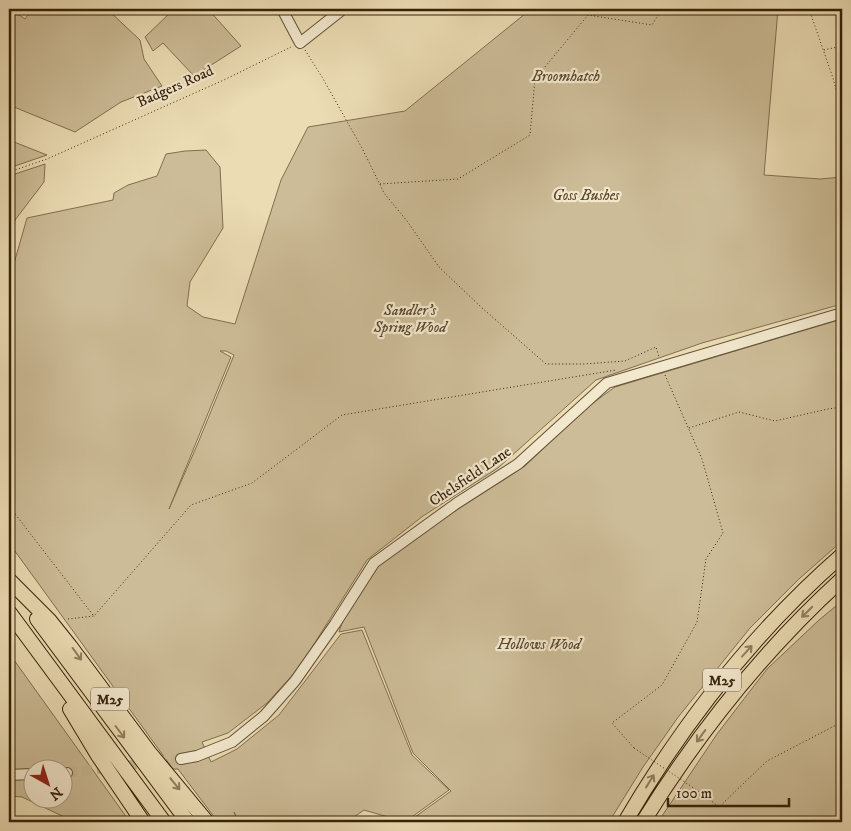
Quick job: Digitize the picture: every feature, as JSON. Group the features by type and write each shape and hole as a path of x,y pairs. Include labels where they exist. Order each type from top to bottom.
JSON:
{"highway":[{"name":"M25","path":"625,822 662,762 719,684 784,611 842,555"},
{"name":"M25","path":"643,822 683,761 728,701 787,633 842,579"},
{"name":"M25","path":"9,580 188,822"},
{"name":"M25","path":"9,580 50,621 149,752 207,822"},
{"name":"M25","path":"9,612 164,822"},
{"name":"M25","path":"39,654 97,754 143,822"}],"street":[{"path":"282,9 300,42 343,9"},
{"name":"Chelsfield Lane","path":"181,759 197,756 232,742 264,716 294,681 330,632 374,563 457,503 518,464 607,382 842,313"},
{"path":"9,775 22,774"}],"path":[{"path":"380,184 458,179 530,135 535,79 588,15 652,25 662,9"},
{"path":"809,9 842,112"},
{"path":"300,42 362,148 384,193 407,221 439,267 546,364 625,361 656,347 661,367 702,459 723,533 706,559 697,622 662,685 612,723 634,748 719,807 767,761 842,722"},
{"name":"Badgers Road","path":"9,172 56,155 226,79 300,42"},
{"path":"824,51 842,46"},
{"path":"68,619 94,616 191,504 252,483 342,415 622,369"},
{"path":"688,428 739,412 774,420 842,407"},
{"path":"9,506 94,616"}],"green space":[{"path":"32,9 107,9 140,40 144,59 162,86 121,102 75,132 9,105 9,25 16,13 25,19"},
{"path":"174,9 208,9 241,46 194,76 163,43 153,51 145,37"},
{"name":"Goss Bushes","path":"531,9 778,9 764,175 820,179 842,177 842,304 702,343 596,380 498,468 423,516 367,560 299,668 267,703 228,733 202,742 211,762 237,749 279,715 341,634 362,630 412,755 449,790 405,822 364,810 347,822 239,822 234,812 238,822 218,822 178,769 173,769 9,543 9,281 27,218 113,200 114,193 128,185 157,176 166,154 206,150 220,167 223,228 190,282 187,306 203,317 235,324 281,180 308,127 405,111","holes":["220,351 226,351 234,355 169,509 231,357"]},
{"path":"9,140 47,155 9,168"},
{"path":"45,164 44,182 15,220 9,241 9,176"},
{"name":"Hollows Wood","path":"842,319 842,541 799,579 750,628 679,716 643,767 609,822 408,822 451,791 413,753 364,627 339,632 343,620 376,565 415,537 525,466 586,408 615,387"},
{"path":"842,601 842,822 658,822 717,734 767,669"},
{"path":"9,653 130,822 75,822 45,808 72,808 72,758 22,758 22,797 9,796"}],"tunnel":[{"path":"72,772 181,759"}],"park label":[{"name":"Broomhatch","path":"566,76"},
{"name":"Sandler's Spring Wood","path":"410,318"}]}
